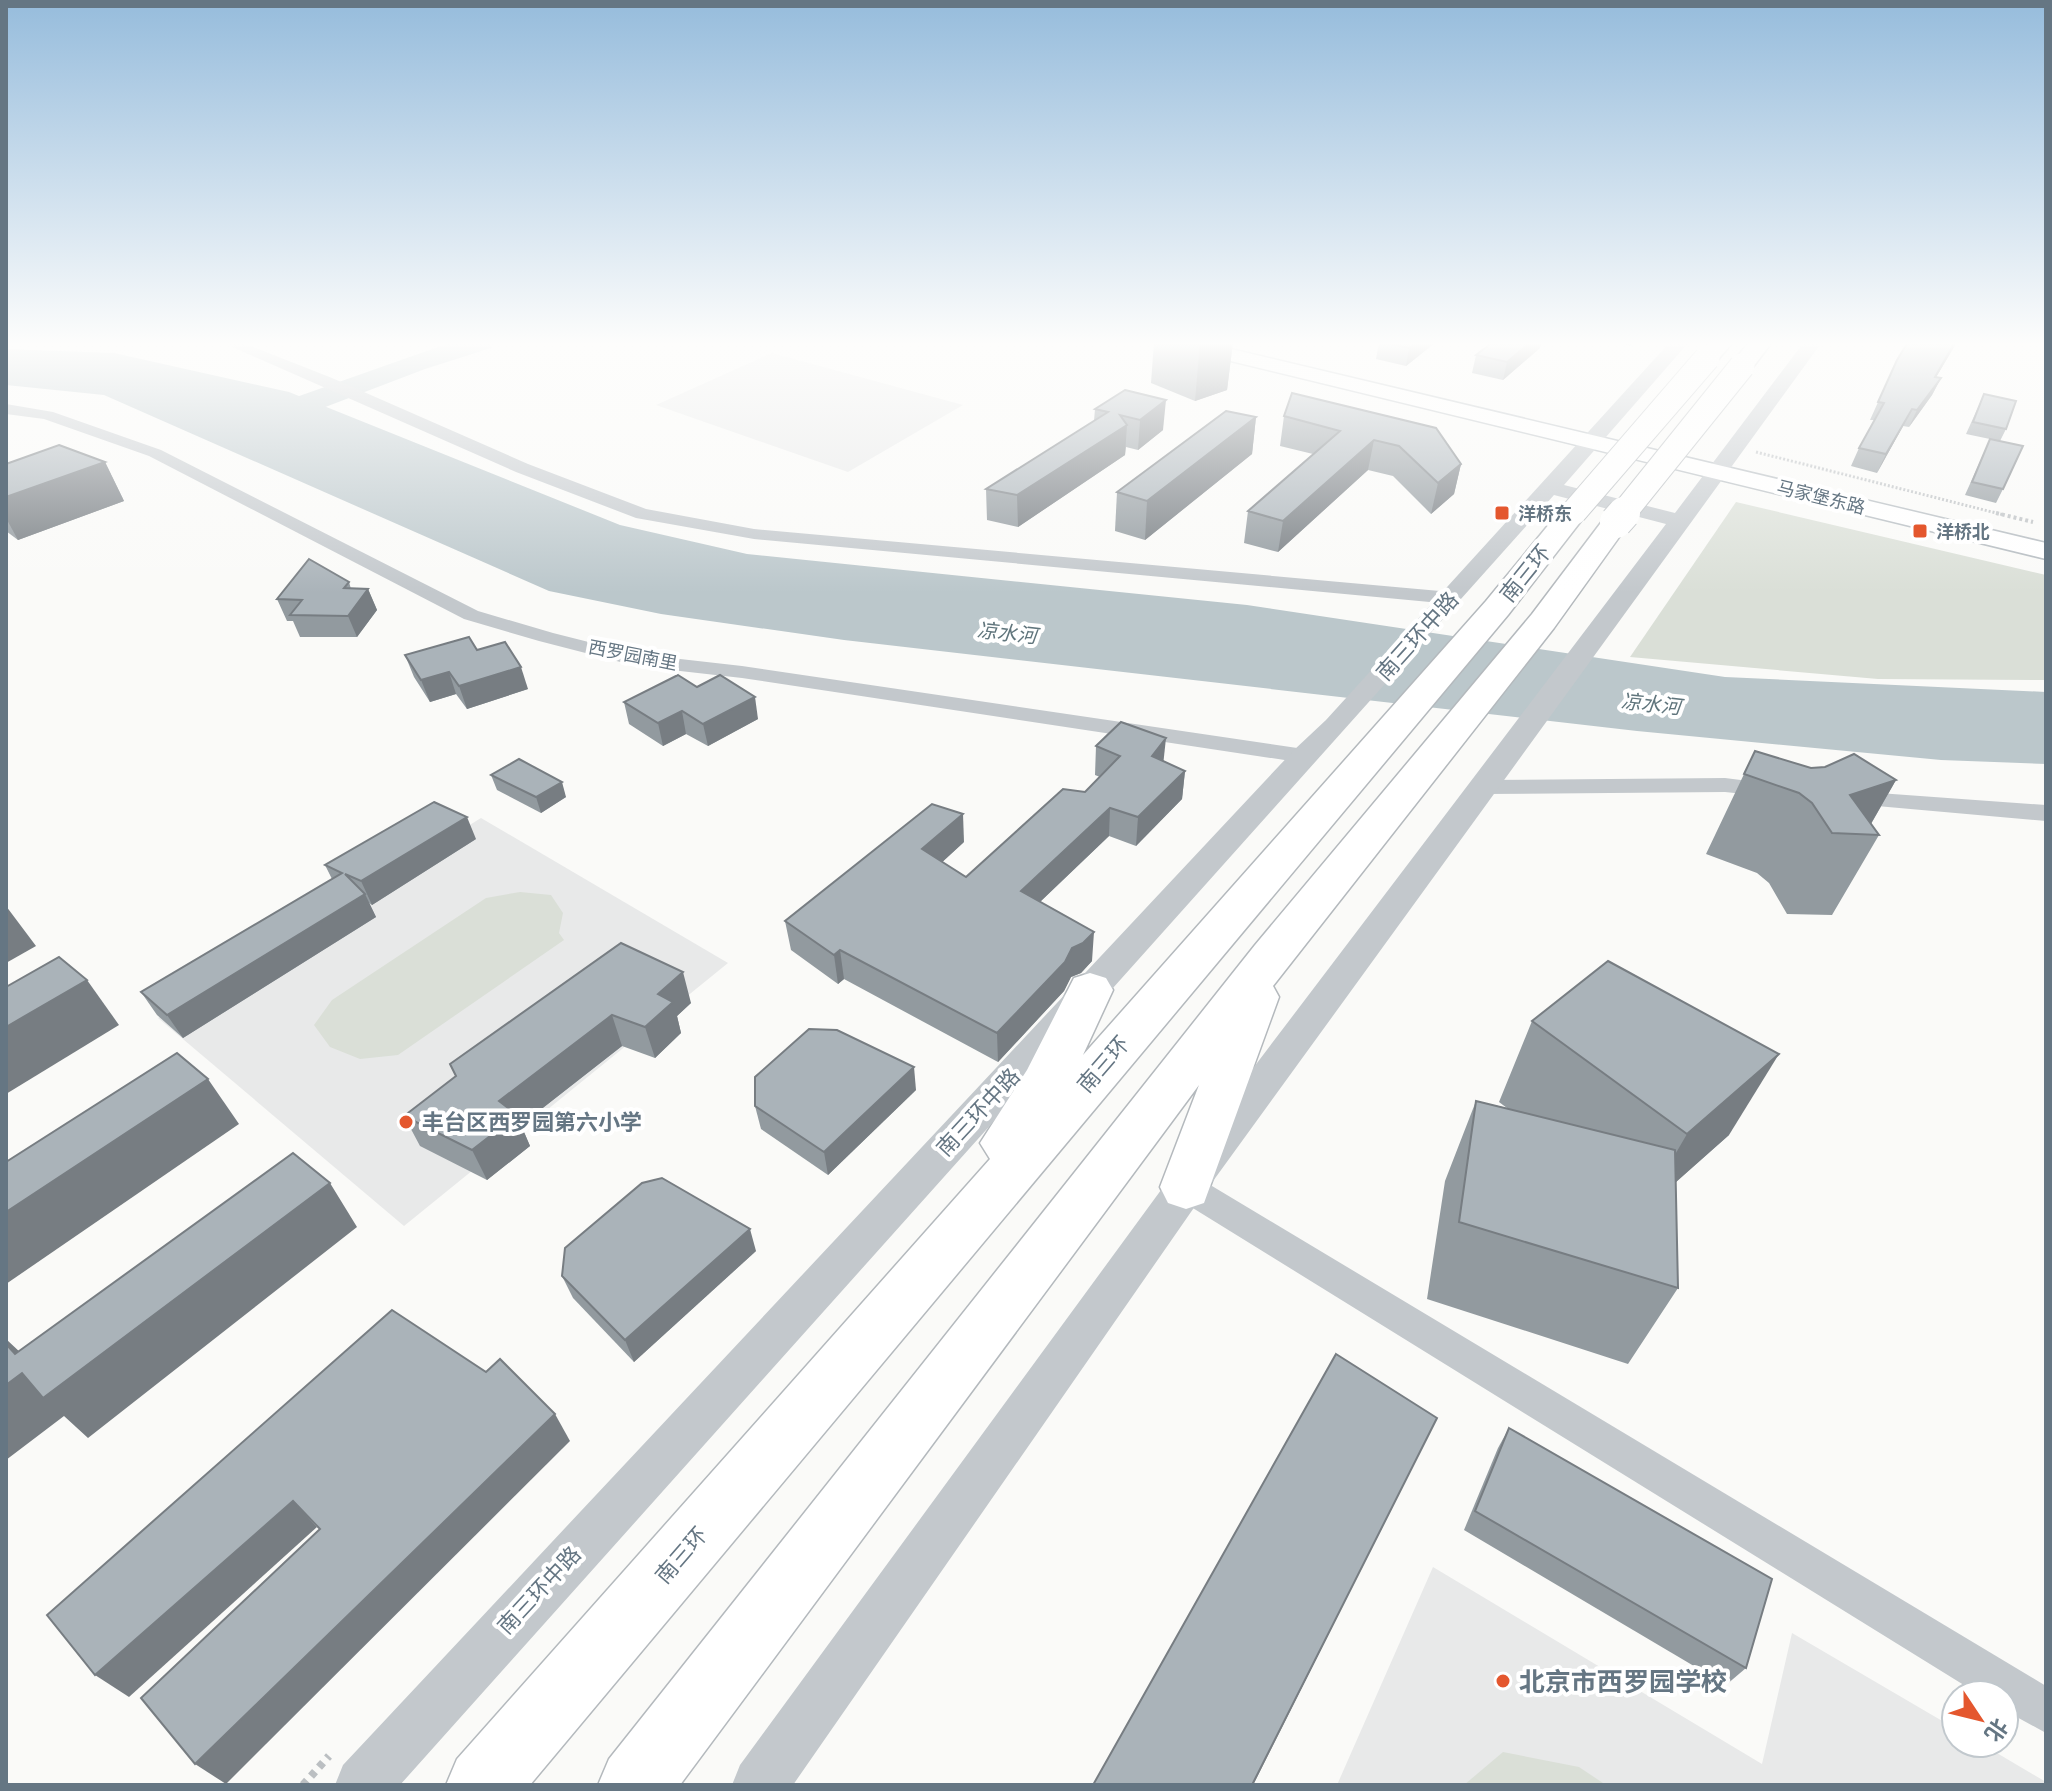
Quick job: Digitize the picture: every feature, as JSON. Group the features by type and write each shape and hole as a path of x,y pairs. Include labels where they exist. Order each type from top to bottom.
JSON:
{"highway":[{"name":"南三环","path":"483,1785 1497,608 1649,426"},
{"name":"南三环","path":"635,1785 1271,956 1543,621 1616,522 1694,426"},
{"path":"1186,1187 1271,956"},
{"path":"966,1223 999,1153 1046,1082 1090,990"}],"main road":[{"name":"马家堡东路","path":"1563,426 1725,458 2046,538"},
{"name":"马家堡东路","path":"1567,426 1597,433"},
{"name":"马家堡东路","path":"1725,458 2046,551"}],"street":[{"name":"西罗园南里","path":"77,426 155,453 471,615 546,637 636,660 742,672 1304,756"},
{"path":"426,426 522,468 642,514 754,534 1451,598"},
{"name":"南三环中路","path":"363,1785 1304,756 1336,726 1604,426"},
{"path":"760,1785 1186,1187 1750,426"},
{"path":"1548,487 1678,520"},
{"path":"1484,787 1725,785 1801,793"},
{"path":"1832,796 2046,813"},
{"path":"1186,1187 2046,1711"}],"path":[{"path":"1725,458 2046,526"}],"shaded area":[{"path":"715,426 928,426 848,472"},
{"path":"1736,502 2046,575 2046,680 1878,679 1630,657"},
{"name":"丰台区西罗园第六小学","path":"481,818 728,963 404,1226 158,1018"},
{"path":"520,892 551,895 563,913 559,933 564,940 398,1055 360,1059 330,1047 314,1025 332,1000 486,898"},
{"name":"北京市西罗园学校","path":"1433,1567 1762,1764 1792,1633 1940,1720 1940,1759 2007,1759 2046,1782 2046,1785 1337,1785"},
{"path":"1503,1752 1579,1767 1606,1785 1464,1785"}],"water":[{"name":"凉水河","path":"173,426 373,426 620,525 747,554 1247,605 1725,677 2046,692 2046,764 1941,760 1637,731 844,640 661,614 549,591"}],"building":[{"path":"1086,426 1126,426 1017,495 986,489"},
{"path":"1206,426 1245,426 1147,501 1117,492"},
{"path":"1320,426 1436,428 1461,464 1438,483 1399,446 1374,440 1283,521 1248,511 1340,431"},
{"path":"1871,426 1902,426 1886,454 1859,448"},
{"path":"1990,439 2023,446 2003,489 1972,482"},
{"path":"59,445 105,462 6,497 6,464"},
{"path":"309,559 349,582 344,588 368,589 348,616 290,615 302,600 277,599"},
{"path":"469,637 477,650 505,642 521,667 459,686 449,672 421,680 405,655"},
{"path":"678,675 697,687 720,675 755,697 703,724 682,711 658,723 624,702"},
{"path":"1121,722 1166,738 1152,756 1185,771 1138,817 1110,808 1021,891 1094,932 1083,943 1072,948 1065,962 997,1033 840,950 834,955 785,921 932,804 963,814 922,849 966,877 1063,789 1085,792 1120,756 1096,746"},
{"path":"1755,751 1811,768 1825,767 1854,754 1896,780 1850,795 1879,835 1832,833 1812,803 1799,793 1744,774"},
{"path":"519,759 562,782 536,797 491,775"},
{"path":"434,802 467,817 361,881 345,874 365,894 167,1015 141,992 342,873 325,865"},
{"path":"621,943 683,972 658,994 673,1002 645,1027 612,1015 499,1101 517,1115 472,1150 404,1116 456,1076 450,1064"},
{"path":"59,957 87,980 6,1027 6,987"},
{"path":"1608,961 1779,1054 1687,1134 1532,1021"},
{"path":"809,1029 837,1030 914,1067 824,1152 755,1106 755,1077"},
{"path":"177,1053 208,1079 6,1212 6,1162"},
{"path":"1476,1101 1675,1150 1678,1288 1459,1222"},
{"path":"293,1153 330,1183 43,1398 22,1373 6,1385 6,1344 15,1354"},
{"path":"662,1178 750,1229 625,1340 562,1276 565,1248 642,1183"},
{"path":"392,1310 486,1372 500,1359 555,1414 195,1764 141,1698 320,1529 293,1501 95,1675 47,1615"},
{"path":"1336,1354 1437,1418 1252,1785 1093,1785"},
{"path":"1509,1428 1772,1579 1746,1668 1475,1511"}],"place":[{"name":"洋桥东","path":"1502,513"},
{"name":"洋桥北","path":"1920,531"},
{"name":"丰台区西罗园第六小学","path":"406,1122"},
{"name":"北京市西罗园学校","path":"1503,1681"}]}
